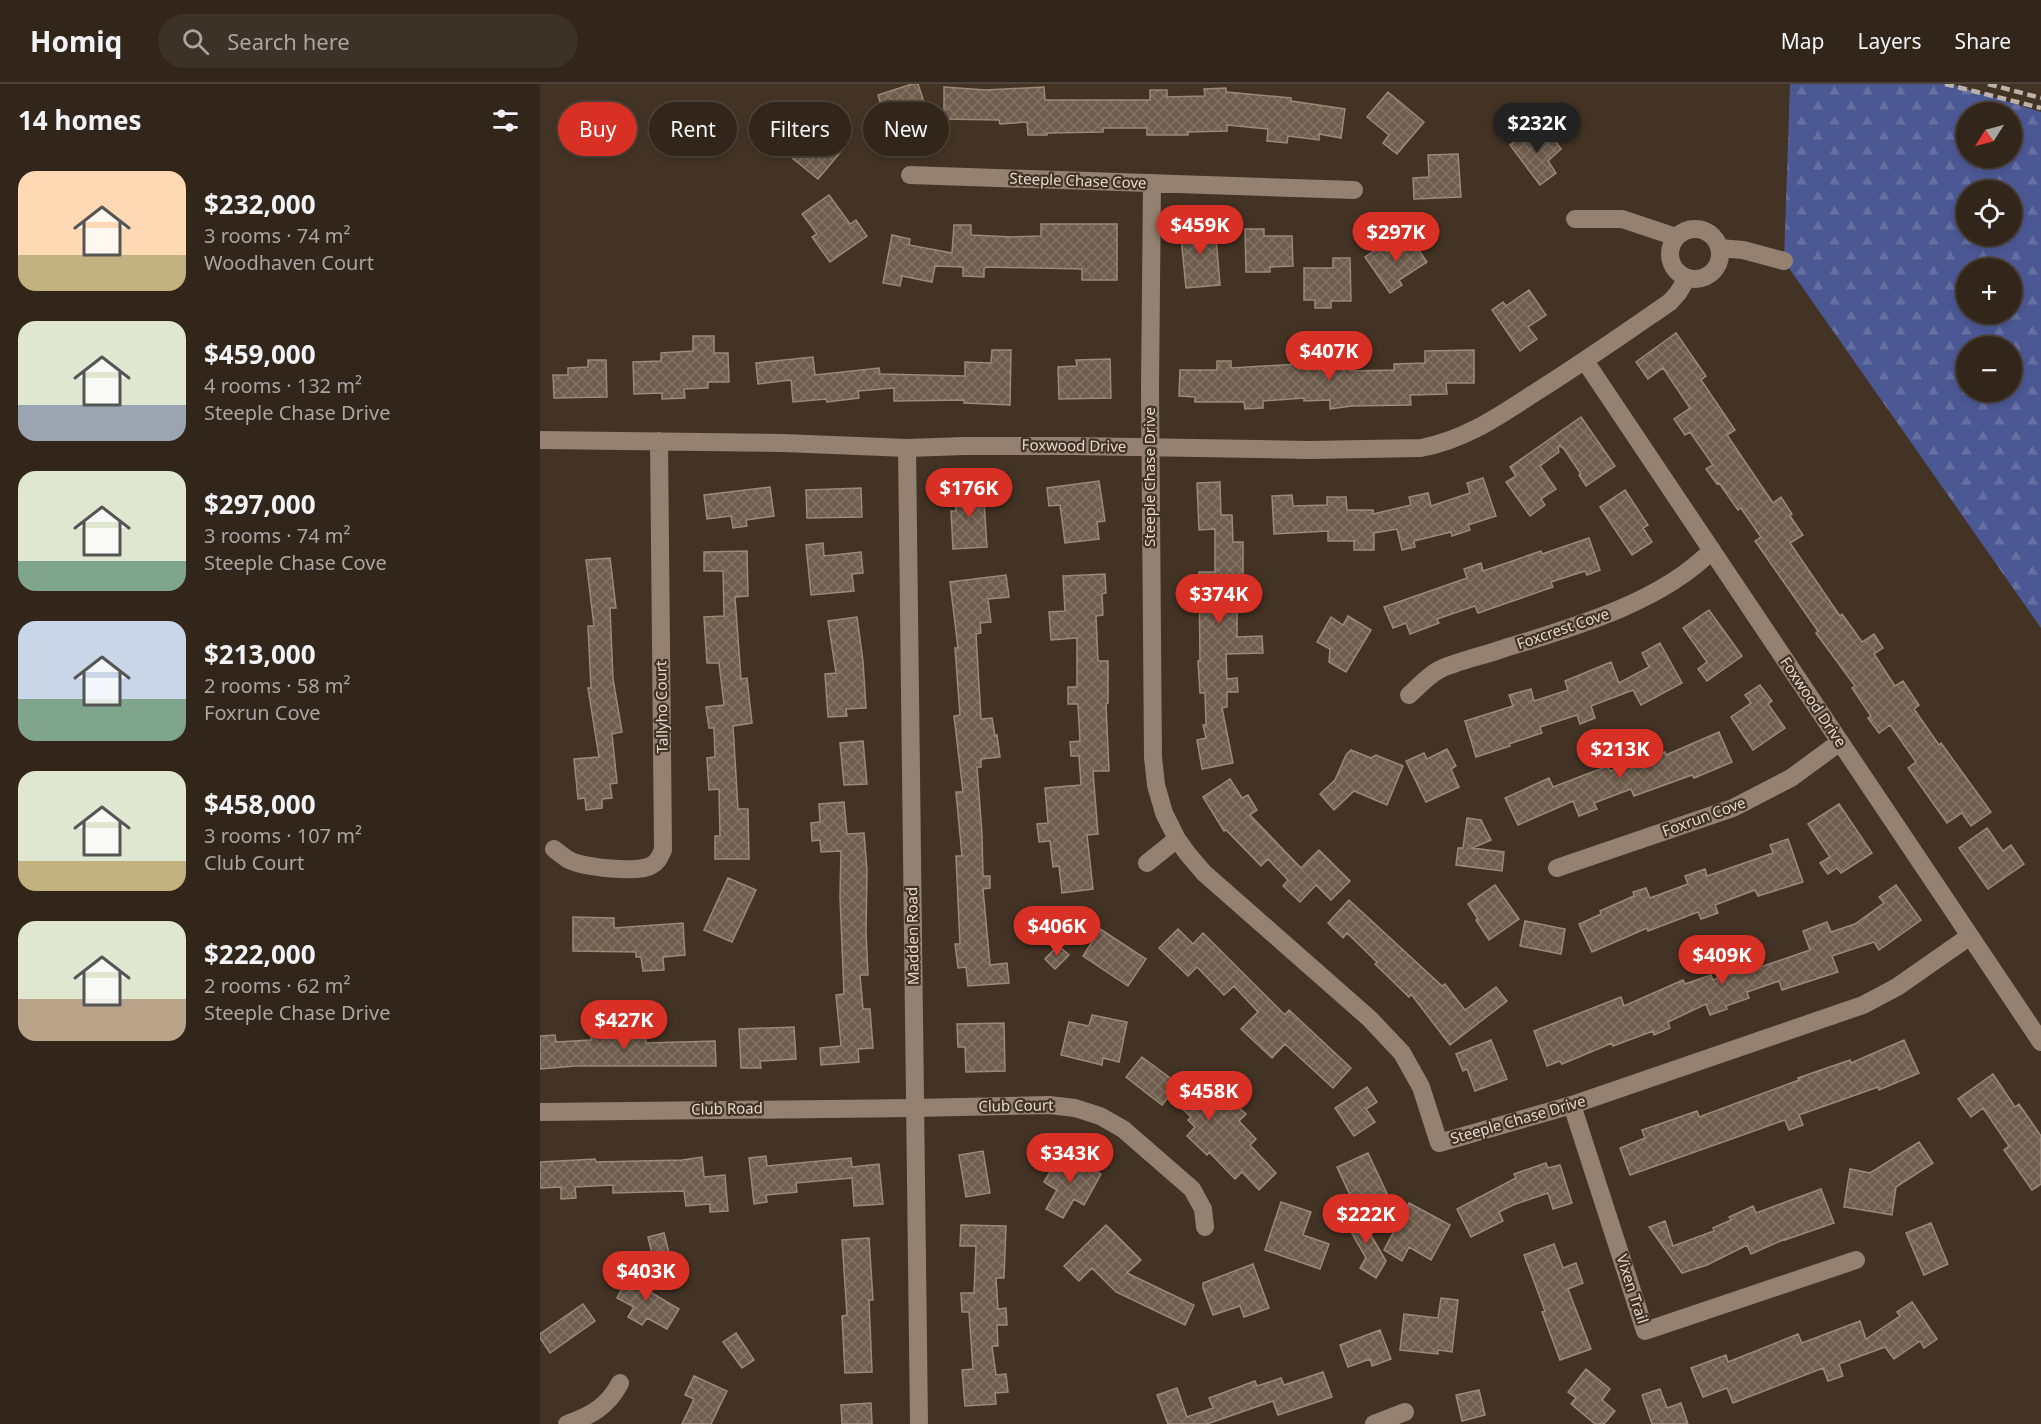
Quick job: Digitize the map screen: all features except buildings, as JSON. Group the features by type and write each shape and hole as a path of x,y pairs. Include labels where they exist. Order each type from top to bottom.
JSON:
{"street":[{"name":"Steeple Chase Cove","path":"910,175 1354,190"},
{"name":"Steeple Chase Drive","path":"1152,183 1150,447 1153,757 1156,785 1164,813 1177,839 1204,873 1371,1019 1402,1053 1420,1087 1439,1143 1572,1105 1863,1005 1897,987 1970,936"},
{"path":"1575,219 1622,219 1676,237"},
{"path":"1690,229 1702,230 1716,240 1719,248 1716,268 1706,277 1687,278 1674,269 1670,261 1669,252 1676,237 1690,229"},
{"path":"1719,248 1743,250 1784,261"},
{"name":"Foxwood Drive","path":"540,440 907,448 964,446 1309,450 1421,448 1439,445 1465,436 1585,361 1670,302 1687,278"},
{"name":"Foxwood Drive","path":"1585,361 2041,1042"},
{"name":"Tallyho Court","path":"554,849 569,860 586,866 643,869 652,866 660,858 663,850 659,441"},
{"name":"Madden Road","path":"907,448 919,1424"},
{"name":"Foxcrest Cove","path":"1409,694 1438,670 1593,620 1636,601 1677,578 1703,560 1712,550"},
{"name":"Foxrun Cove","path":"1557,868 1733,808 1791,778 1840,742"},
{"path":"1147,863 1177,839"},
{"name":"Club Court","path":"915,1108 1049,1105 1075,1108 1100,1116 1137,1139 1192,1189 1203,1209 1204,1227"},
{"name":"Vixen Trail","path":"1572,1105 1645,1331 1856,1260"},
{"name":"Club Road","path":"540,1112 915,1108"},
{"path":"567,1424 587,1417 602,1407 621,1383"},
{"path":"1374,1424 1405,1412"}],"green space":[{"path":"1790,84 1951,84 2009,102 1956,102 1956,168 2022,168 2022,106 2041,112 2041,628 1784,261"}],"railway":[{"path":"1945,84 2041,108"},
{"path":"1988,84 2041,98"}]}
